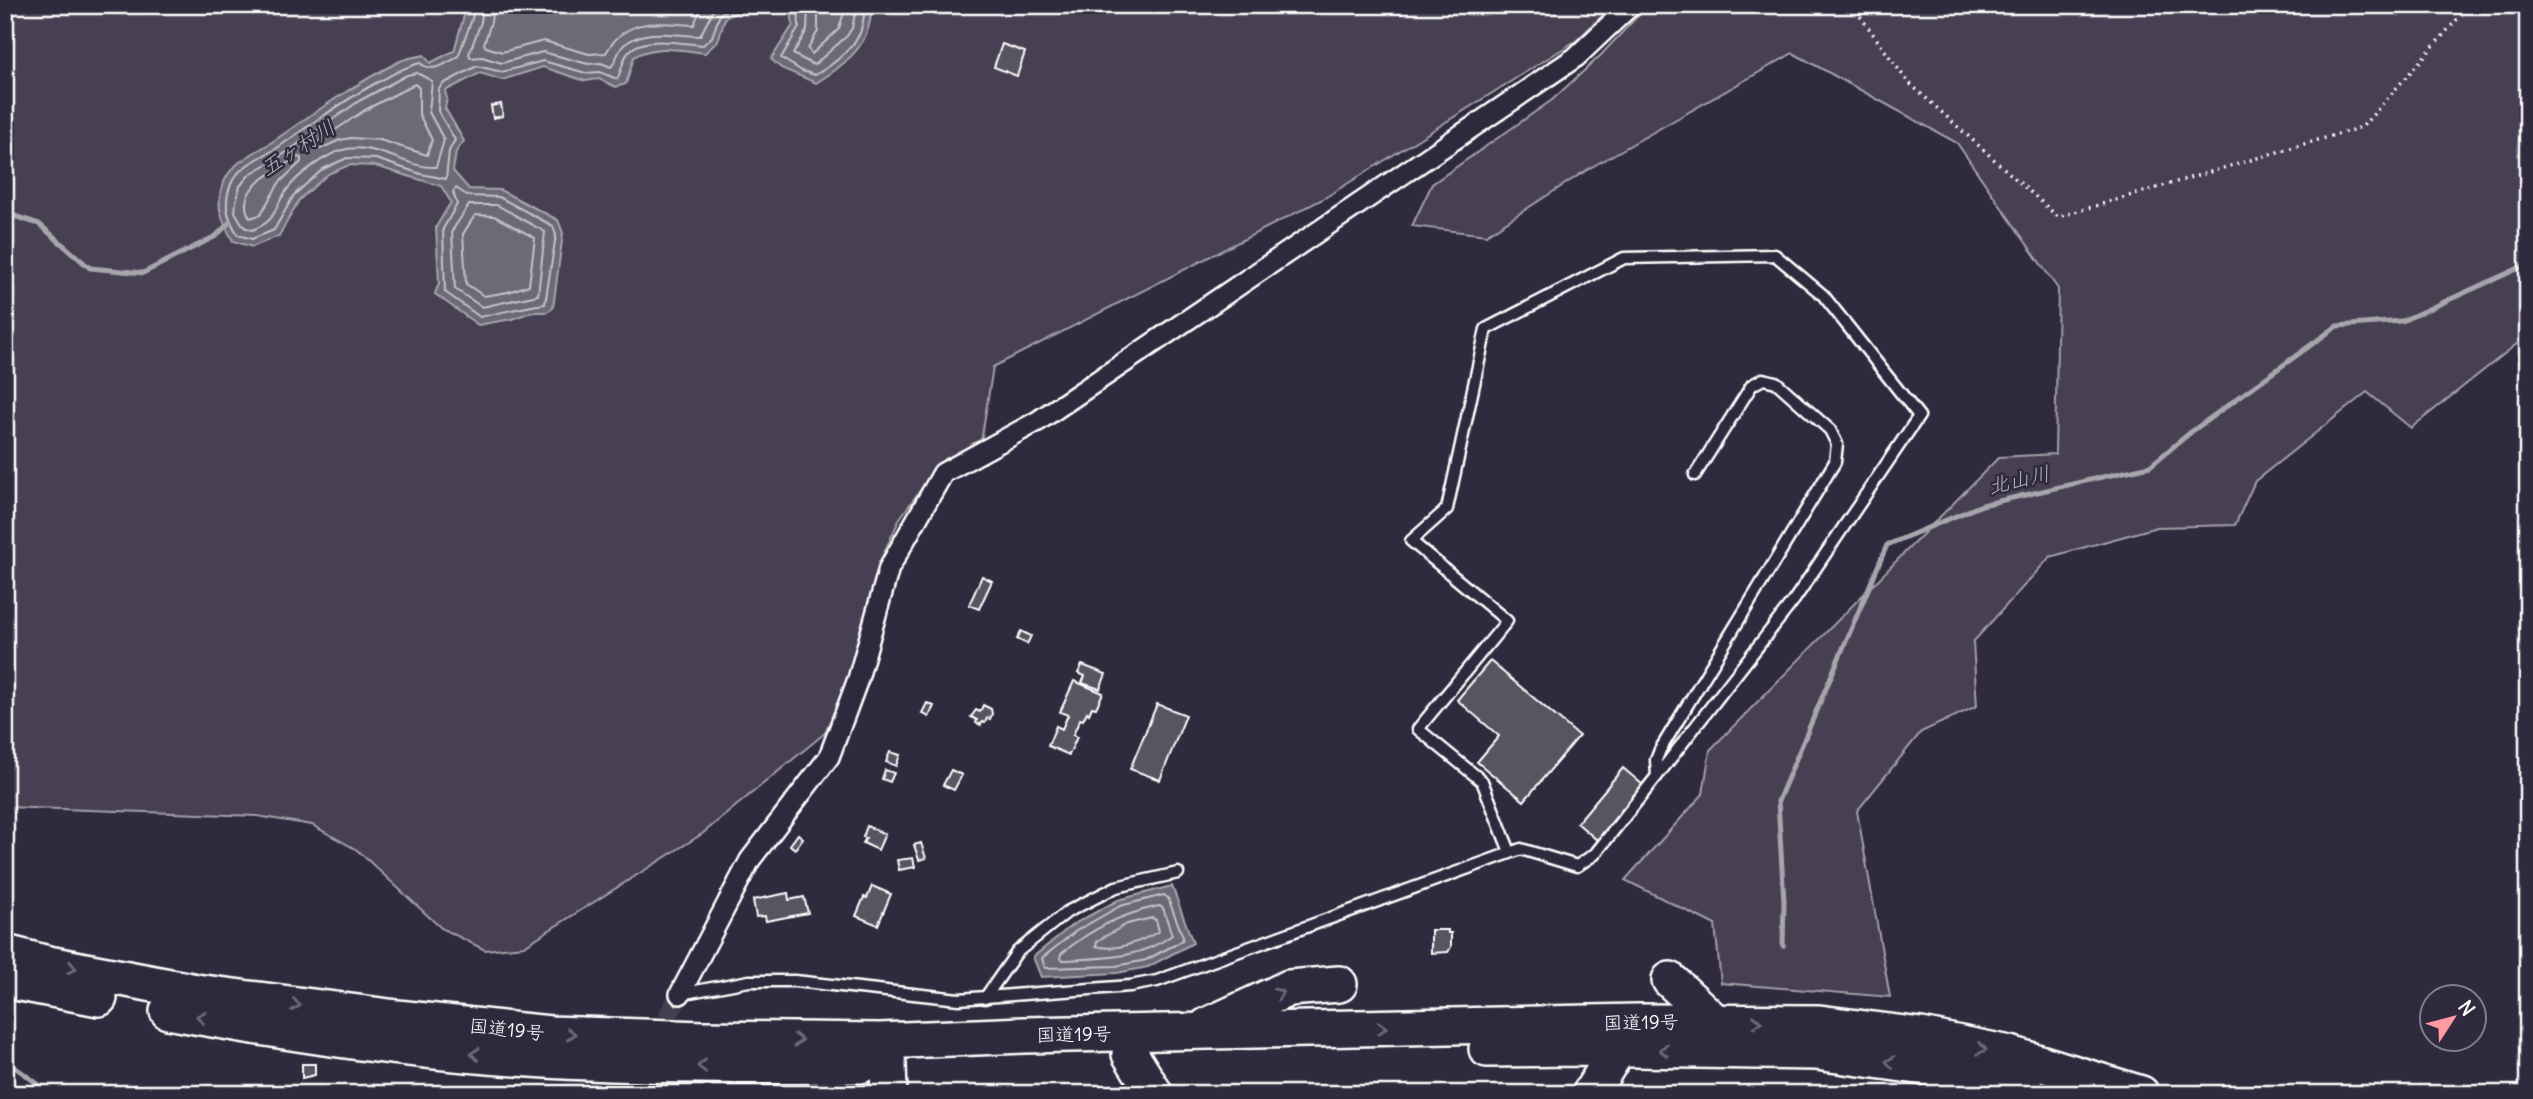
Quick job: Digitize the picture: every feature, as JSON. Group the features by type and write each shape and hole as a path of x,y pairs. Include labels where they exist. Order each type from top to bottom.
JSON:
{"highway":[{"name":"国道19号","path":"5,953 48,964 196,992 397,1018 550,1034 880,1041 1024,1035 1638,1022 1819,1023 1921,1036 2010,1054 2141,1094"},
{"name":"国道19号","path":"5,980 191,1015 402,1048 529,1059 699,1066 888,1079 1129,1054 1618,1049 1816,1052 1925,1067 2028,1094"},
{"path":"1670,980 1715,1022"},
{"path":"1194,1032 1289,988 1339,984"},
{"path":"1590,1094 1618,1049"},
{"path":"1129,1054 1155,1094"}],"street":[{"path":"680,994 750,860 829,757 858,679 889,568 943,473 1038,421 1565,64 1631,5"}],"lane":[{"path":"680,994 749,981 783,981 959,999 1130,986 1157,981 1510,852 1521,849 1577,866 1595,854 1794,600 1919,416 1823,295 1775,255 1624,258 1486,329 1447,509 1411,541 1507,621 1418,729 1482,781 1510,852"},
{"path":"1657,776 1660,750 1835,462 1838,444 1830,430 1776,382 1763,379 1752,385 1695,475"},
{"path":"985,998 1017,952 1067,912 1116,887 1178,873"}],"path":[{"path":"1852,5 1907,81 2058,217 2362,127 2468,8 2474,5"}],"shaded area":[{"path":"5,5 1613,5 1577,40 1323,199 993,367 981,442 947,465 922,488 900,518 881,559 846,683 825,733 702,834 524,946 485,950 441,928 357,850 312,825 257,816 5,807"},
{"path":"1648,5 2528,5 2528,342 2523,339 2411,428 2367,392 2255,481 2235,525 2157,527 2050,557 1973,642 1977,706 1921,732 1857,811 1890,997 1721,983 1715,925 1625,880 1703,794 1710,750 1999,457 2055,454 2058,289 1957,143 1793,53 1590,168 1486,235 1412,226 1432,184 1552,100 1599,57"}],"water":[{"path":"467,5 751,5 725,18 718,41 705,53 668,49 642,53 634,57 626,84 616,87 599,79 585,81 543,67 502,80 480,73 445,91 445,108 464,141 456,152 453,171 469,189 500,190 558,220 563,233 553,308 547,312 531,312 512,319 478,325 435,294 439,283 436,227 451,202 441,186 375,166 349,165 328,174 299,200 279,236 252,247 233,241 222,219 220,197 225,180 234,167 335,99 398,62 424,55 430,63 454,51"},
{"path":"790,5 873,5 867,32 859,47 838,68 816,83 781,68 771,59 793,25"},
{"path":"1172,886 1193,943 1148,967 1117,973 1041,977 1033,957 1072,925 1118,900"}],"building":[{"path":"1002,44 1025,52 1017,76 994,67"},
{"path":"501,104 503,116 493,118 491,106"},
{"path":"982,576 992,581 979,609 969,605"},
{"path":"1021,631 1031,636 1027,644 1017,639"},
{"path":"1490,661 1579,736 1524,801 1477,762 1499,736 1457,700"},
{"path":"1082,665 1106,674 1100,689 1082,683 1085,676 1078,673"},
{"path":"1074,681 1103,693 1096,708 1092,707 1083,720 1080,719 1073,735 1077,737 1069,755 1048,746 1056,726 1062,729 1068,715 1060,712"},
{"path":"927,703 934,706 929,717 922,713"},
{"path":"1157,704 1186,715 1160,780 1130,769"},
{"path":"983,705 991,709 992,714 990,719 987,718 981,725 971,717 976,710 980,712"},
{"path":"890,752 900,755 896,766 886,762"},
{"path":"1623,768 1643,785 1597,840 1577,823"},
{"path":"885,770 894,773 890,782 882,779"},
{"path":"951,770 962,775 954,790 943,785"},
{"path":"867,826 885,834 878,850 863,843"},
{"path":"798,834 803,838 795,849 790,845"},
{"path":"921,843 926,858 919,860 914,845"},
{"path":"913,858 915,867 899,870 897,860"},
{"path":"872,886 891,894 878,925 856,916"},
{"path":"788,893 789,900 804,897 808,913 766,921 765,916 756,917 753,900"},
{"path":"1431,930 1448,930 1448,933 1451,933 1451,947 1448,952 1431,953"},
{"path":"302,1064 315,1064 315,1075 302,1078"}],"waterway":[{"name":"五ヶ村川","path":"5,213 39,224 90,268 143,273 216,236 230,222"},
{"name":"北山川","path":"1783,946 1784,902 1778,801 1887,545 1982,505 2150,466 2191,432 2337,326 2402,321 2528,264"},
{"path":"5,1060 42,1087 46,1094"}],"tunnel":[{"path":"624,1094 680,994"}]}
